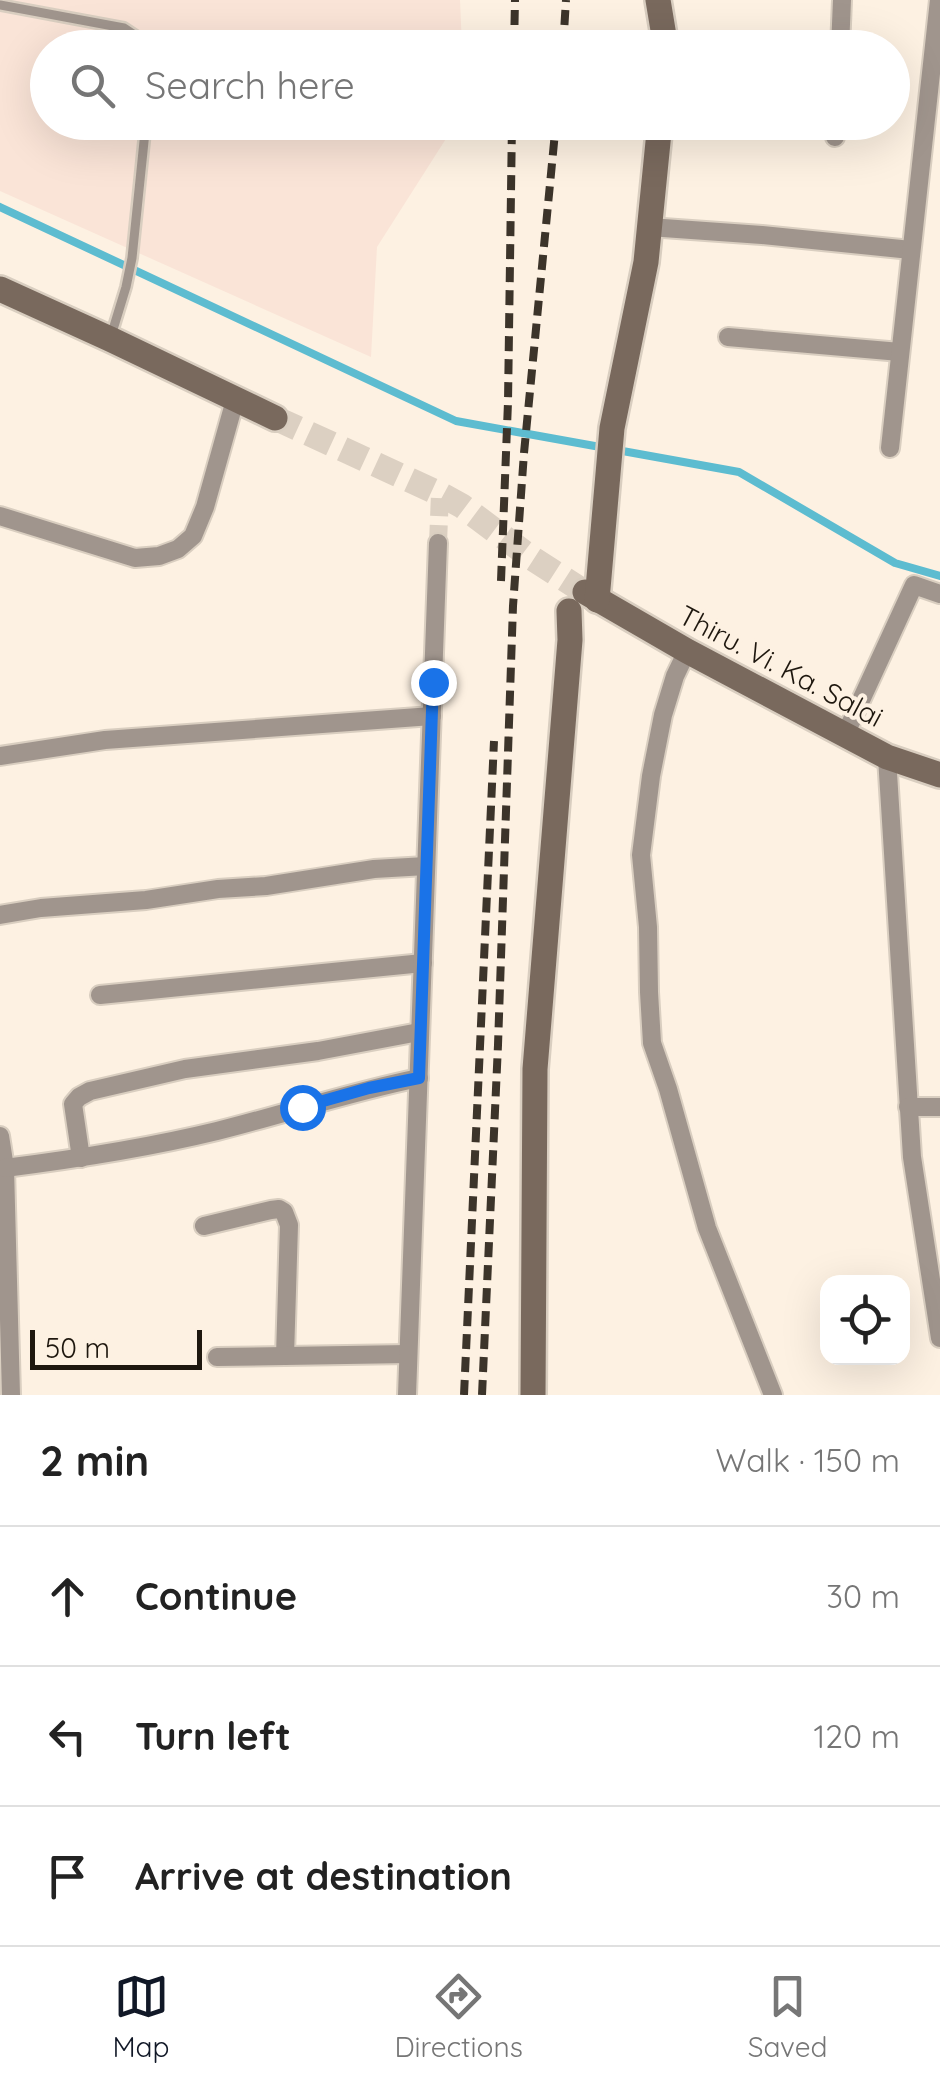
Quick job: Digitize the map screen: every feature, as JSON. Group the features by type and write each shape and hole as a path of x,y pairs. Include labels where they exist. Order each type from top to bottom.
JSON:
{"street":[{"path":"658,0 663,30"},
{"path":"841,30 842,0"},
{"path":"890,448 940,0"},
{"path":"533,1395 535,1069 570,640 583,601 612,428 646,262 658,140"},
{"path":"649,227 911,250"},
{"path":"0,289 276,418"},
{"path":"728,337 900,352"},
{"path":"0,516 135,558 178,549 193,536 206,507 235,400"},
{"path":"406,1395 438,542"},
{"path":"844,735 914,586 940,594"},
{"name":"Thiru. Vi. Ka. Salai","path":"583,601 687,651 887,758 940,775"},
{"path":"687,651 663,716 641,856 652,1043 707,1228 773,1395"},
{"path":"0,756 106,740 432,716"},
{"path":"887,758 912,1158 931,1220 940,1338"},
{"path":"0,915 426,866"},
{"path":"100,995 423,963"},
{"path":"80,1158 73,1104 90,1091 185,1068 252,1061 419,1032"},
{"path":"4,1168 80,1158 215,1131 419,1078"},
{"path":"908,1107 940,1107"},
{"path":"0,1136 12,1395"},
{"path":"204,1226 271,1210 284,1212 289,1226 285,1356"},
{"path":"217,1357 408,1354"}],"lane":[{"path":"0,5 127,30"},
{"path":"110,338 132,258 144,140"}],"shaded area":[{"path":"0,0 460,0 461,30 30,30 30,140 445,140 377,247 371,357 0,191"}],"waterway":[{"path":"0,207 456,421 739,472 895,563 940,576"}],"tunnel":[{"path":"275,418 462,506 583,591"},
{"path":"438,543 440,494"}],"railway":[{"path":"514,30 515,0"},
{"path":"564,30 566,0"},
{"path":"501,581 512,140"},
{"path":"482,1395 513,606 554,140"},
{"path":"464,1395 494,741"}],"route":[{"path":"302,1107 419,1078 433,682"}]}
